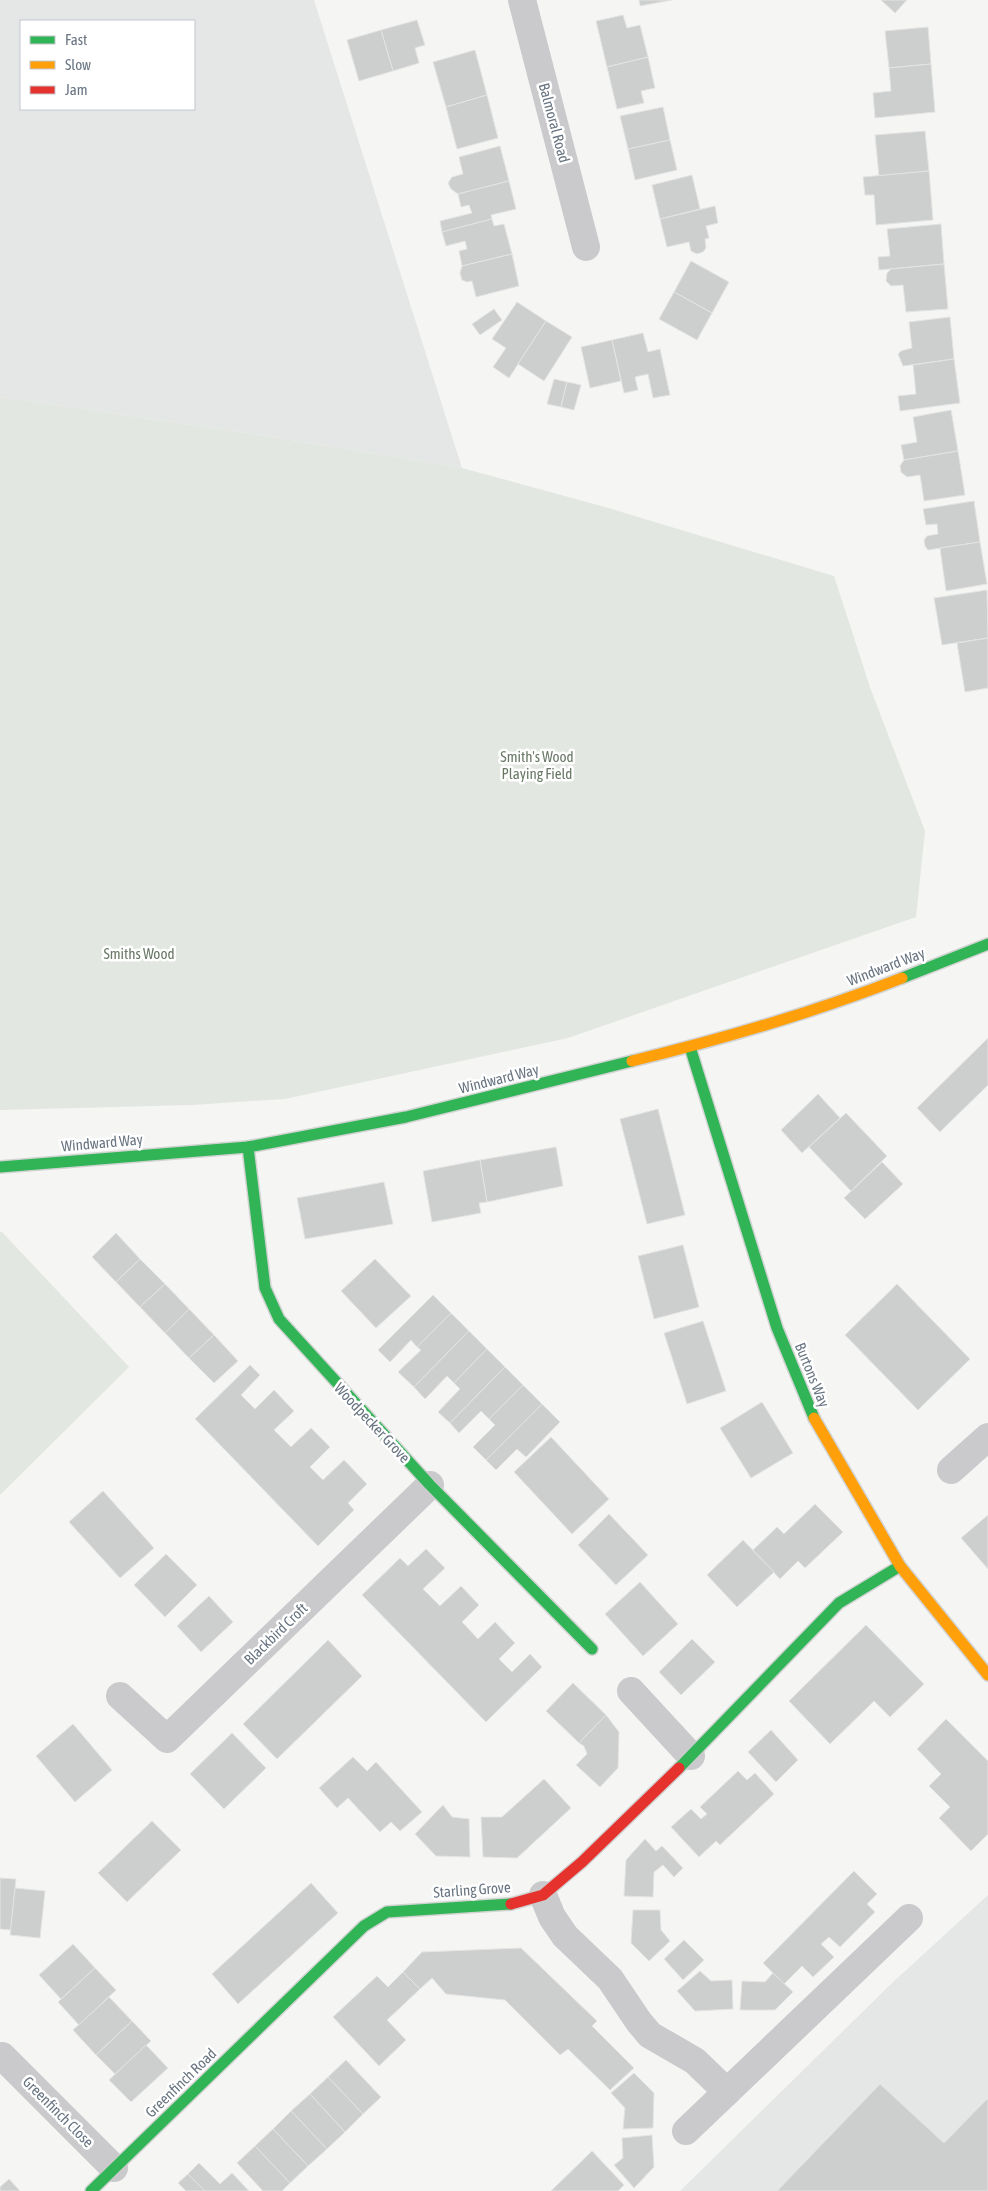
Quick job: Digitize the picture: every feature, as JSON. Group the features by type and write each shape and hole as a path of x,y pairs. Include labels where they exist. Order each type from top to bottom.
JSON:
{"street":[{"name":"Balmoral Road","path":"522,0 586,247"},
{"name":"Windward Way","path":"0,1167 248,1147 406,1117 690,1047 866,992 988,944"},
{"name":"Burtons Way","path":"690,1047 777,1328 814,1421 900,1566 988,1675"},
{"name":"Woodpecker Grove","path":"248,1147 265,1288 279,1319 430,1486 592,1649"},
{"path":"952,1470 988,1437"},
{"name":"Blackbird Croft","path":"120,1696 167,1739 430,1486"},
{"name":"Starling Grove","path":"292,1996 364,1926 387,1912 506,1905 543,1895 582,1862 690,1756 839,1603 900,1566"},
{"path":"631,1691 690,1756"},
{"path":"543,1895 552,1917 565,1936 610,1979 650,2035 695,2061 727,2092"},
{"path":"686,2131 909,1918"},
{"name":"Greenfinch Road","path":"91,2191 292,1996"},
{"name":"Greenfinch Close","path":"2,2056 114,2168"}],"shaded area":[{"path":"0,0 314,0 462,468 255,434 0,397"},
{"path":"988,1895 988,2191 680,2191 892,1983"}],"green space":[{"name":"Smith's Wood Playing Field","path":"0,397 255,434 462,468 605,507 834,576 871,690 925,831 916,917 568,1038 285,1099 192,1105 0,1110"},
{"path":"0,1232 129,1367 0,1495"}],"building":[{"path":"639,0 672,0 640,6"},
{"path":"881,0 907,0 895,13"},
{"path":"623,15 627,28 640,25 648,57 607,67 596,21"},
{"path":"417,20 425,45 415,48 419,63 393,71 381,30"},
{"path":"928,27 931,64 889,68 885,31"},
{"path":"381,30 393,71 359,81 347,40"},
{"path":"475,50 487,95 446,107 433,62"},
{"path":"648,57 655,88 641,91 644,103 617,109 607,67"},
{"path":"931,64 935,112 875,118 873,93 891,91 889,68"},
{"path":"487,95 498,138 457,149 446,107"},
{"path":"663,107 670,140 628,149 620,116"},
{"path":"925,131 929,171 879,176 875,135"},
{"path":"670,140 677,170 635,180 628,149"},
{"path":"500,146 509,181 458,194 451,189 448,183 452,177 463,174 459,157"},
{"path":"929,171 933,220 876,225 874,195 865,195 863,177"},
{"path":"692,175 700,209 660,219 652,185"},
{"path":"509,181 516,209 491,215 492,219 442,232 440,221 472,213 469,205 461,207 458,194"},
{"path":"715,206 718,223 706,226 709,238 705,239 706,248 703,252 697,254 691,251 689,242 667,247 660,219"},
{"path":"492,219 494,226 504,224 512,254 462,266 459,251 467,249 465,241 446,246 442,232"},
{"path":"941,224 944,264 879,270 878,257 890,256 887,229"},
{"path":"512,254 519,286 476,297 472,281 462,280 460,273 462,266"},
{"path":"691,261 729,282 712,313 674,292"},
{"path":"944,264 948,309 906,312 903,285 891,286 886,281 887,273 891,269"},
{"path":"674,292 712,313 697,340 659,319"},
{"path":"517,302 546,321 509,378 493,367 506,348 492,339"},
{"path":"494,309 502,320 480,335 472,324"},
{"path":"950,317 954,359 903,366 898,354 901,351 912,348 909,322"},
{"path":"546,321 572,337 544,381 518,364"},
{"path":"643,333 648,352 660,349 670,395 653,398 648,374 635,377 638,390 624,393 612,340"},
{"path":"612,340 621,381 590,388 581,347"},
{"path":"954,359 960,403 900,411 898,396 916,394 913,365"},
{"path":"554,379 567,382 561,407 547,404"},
{"path":"567,382 581,385 574,410 561,407"},
{"path":"951,410 958,451 904,460 901,445 917,442 913,417"},
{"path":"958,451 965,495 924,501 920,475 907,477 901,472 900,466 904,460"},
{"path":"974,501 980,542 928,550 924,540 927,536 938,534 937,524 926,525 923,509"},
{"path":"980,542 987,584 946,591 940,548"},
{"path":"987,590 988,638 942,645 934,598"},
{"path":"988,638 988,688 965,692 957,643"},
{"path":"988,1038 988,1085 940,1132 917,1108"},
{"path":"818,1094 840,1118 802,1153 781,1130"},
{"path":"658,1109 685,1215 647,1224 620,1119"},
{"path":"846,1113 887,1156 851,1191 809,1147"},
{"path":"556,1147 563,1186 487,1202 480,1160"},
{"path":"480,1160 487,1202 479,1203 481,1213 432,1222 423,1171"},
{"path":"882,1162 903,1184 865,1219 844,1198"},
{"path":"384,1182 393,1224 305,1239 297,1198"},
{"path":"116,1233 140,1259 116,1282 92,1257"},
{"path":"683,1245 699,1307 654,1319 638,1256"},
{"path":"140,1259 165,1284 140,1307 116,1282"},
{"path":"375,1259 411,1296 376,1328 341,1291"},
{"path":"165,1284 189,1309 165,1333 140,1307"},
{"path":"897,1284 970,1359 918,1410 845,1335"},
{"path":"433,1295 451,1313 417,1347 411,1340 390,1362 378,1350"},
{"path":"189,1309 214,1335 189,1358 165,1333"},
{"path":"451,1313 469,1331 414,1387 398,1372 421,1350 417,1347"},
{"path":"703,1321 726,1391 687,1404 664,1333"},
{"path":"469,1331 487,1349 454,1383 447,1376 425,1399 414,1387"},
{"path":"214,1335 238,1361 214,1383 189,1358"},
{"path":"487,1349 505,1367 450,1423 438,1412 460,1389 454,1383"},
{"path":"250,1365 260,1375 241,1395 255,1409 274,1390 294,1411 274,1430 291,1447 311,1428 330,1447 310,1467 323,1480 344,1460 367,1484 348,1503 354,1510 318,1546 195,1419"},
{"path":"505,1367 523,1385 489,1419 481,1411 459,1433 450,1423"},
{"path":"523,1385 542,1404 486,1460 473,1447 495,1425 489,1419"},
{"path":"762,1402 793,1453 751,1478 720,1428"},
{"path":"542,1404 560,1422 526,1457 517,1449 496,1470 486,1460"},
{"path":"551,1437 609,1499 572,1534 514,1472"},
{"path":"103,1491 154,1548 120,1578 69,1522"},
{"path":"815,1504 843,1532 805,1568 798,1561 780,1579 753,1550 777,1527 784,1534"},
{"path":"609,1514 648,1555 616,1585 578,1545"},
{"path":"988,1515 988,1569 961,1538"},
{"path":"743,1540 774,1572 737,1607 707,1575"},
{"path":"426,1549 445,1568 423,1589 440,1606 461,1586 479,1605 462,1622 478,1639 495,1622 515,1643 499,1659 512,1672 530,1654 542,1667 486,1722 362,1595 400,1558 408,1566"},
{"path":"166,1554 197,1585 165,1617 134,1585"},
{"path":"640,1582 678,1624 643,1656 605,1614"},
{"path":"209,1596 233,1622 201,1652 177,1626"},
{"path":"866,1625 924,1684 890,1717 874,1701 830,1744 789,1701"},
{"path":"692,1639 715,1662 681,1695 659,1672"},
{"path":"328,1640 362,1676 277,1759 243,1724"},
{"path":"573,1683 606,1715 579,1743 546,1711"},
{"path":"606,1715 619,1732 618,1768 600,1787 576,1765 587,1754 584,1746 579,1743"},
{"path":"946,1719 988,1761 988,1834 971,1851 939,1818 950,1807 929,1786 941,1774 917,1749"},
{"path":"73,1724 112,1770 75,1802 36,1756"},
{"path":"771,1730 798,1760 776,1782 748,1752"},
{"path":"232,1733 266,1768 224,1809 190,1774"},
{"path":"353,1757 367,1771 376,1762 422,1812 400,1831 391,1822 380,1832 348,1798 337,1808 319,1788"},
{"path":"738,1771 747,1780 755,1773 774,1794 720,1845 716,1841 699,1857 671,1827 691,1809 701,1819 707,1814 700,1807"},
{"path":"544,1779 571,1808 517,1858 483,1857 481,1817 502,1817"},
{"path":"443,1805 452,1817 469,1819 470,1857 436,1856 415,1834"},
{"path":"152,1821 181,1850 127,1902 98,1873"},
{"path":"645,1839 656,1851 662,1846 683,1868 674,1877 663,1865 654,1872 653,1897 624,1896 626,1860"},
{"path":"854,1871 877,1894 867,1904 875,1912 840,1947 829,1937 821,1944 834,1957 813,1977 802,1966 784,1984 763,1963"},
{"path":"0,1878 16,1879 11,1930 0,1929"},
{"path":"311,1883 338,1913 238,2004 212,1974"},
{"path":"15,1888 45,1891 40,1938 10,1935"},
{"path":"633,1910 660,1910 661,1930 670,1941 649,1961 631,1943"},
{"path":"684,1940 704,1960 683,1980 664,1959"},
{"path":"73,1944 95,1968 61,1999 39,1975"},
{"path":"521,1948 597,2021 592,2026 634,2068 610,2090 568,2049 560,2055 505,2000 446,1994 432,1978 420,1989 403,1972 422,1952"},
{"path":"95,1968 116,1990 79,2025 58,2002"},
{"path":"700,1971 711,1981 732,1980 733,2009 695,2011 677,1991"},
{"path":"403,1972 420,1989 387,2020 406,2040 379,2066 333,2017 377,1976 388,1987"},
{"path":"773,1973 793,1992 775,2010 740,2010 742,1981 765,1982"},
{"path":"109,1997 132,2021 96,2055 73,2030"},
{"path":"132,2021 151,2041 115,2074 96,2055"},
{"path":"146,2045 168,2068 131,2102 109,2080"},
{"path":"346,2060 381,2097 363,2114 328,2077"},
{"path":"634,2073 654,2093 653,2128 623,2129 625,2108 611,2093"},
{"path":"328,2077 363,2114 345,2132 310,2094"},
{"path":"880,2084 944,2143 988,2098 988,2191 777,2191"},
{"path":"310,2094 345,2132 327,2149 291,2111"},
{"path":"291,2111 327,2149 308,2166 273,2129"},
{"path":"273,2129 308,2166 290,2183 255,2146"},
{"path":"652,2135 654,2167 634,2188 614,2165 623,2158 622,2138"},
{"path":"255,2146 290,2183 282,2191 263,2191 237,2163"},
{"path":"592,2151 624,2185 618,2191 551,2191"},
{"path":"199,2163 220,2184 232,2173 249,2191 205,2191 188,2174"},
{"path":"188,2174 205,2191 186,2191 178,2183"},
{"path":"9,2179 20,2191 0,2191 0,2187"}],"traffic: fast":[{"path":"902,978 988,944"},
{"path":"690,1047 777,1328 814,1418"},
{"path":"0,1167 248,1147 406,1117 632,1061"},
{"path":"248,1147 265,1288 279,1319 430,1485 592,1649"},
{"path":"679,1768 839,1603 900,1566"},
{"path":"91,2191 364,1926 387,1912 511,1904"}],"traffic: slow":[{"path":"632,1061 768,1024 902,978"},
{"path":"814,1418 900,1566 988,1675"}],"traffic: jam":[{"path":"511,1904 543,1895 582,1862 679,1768"}],"park label":[{"name":"Smiths Wood","path":"139,954"}]}
